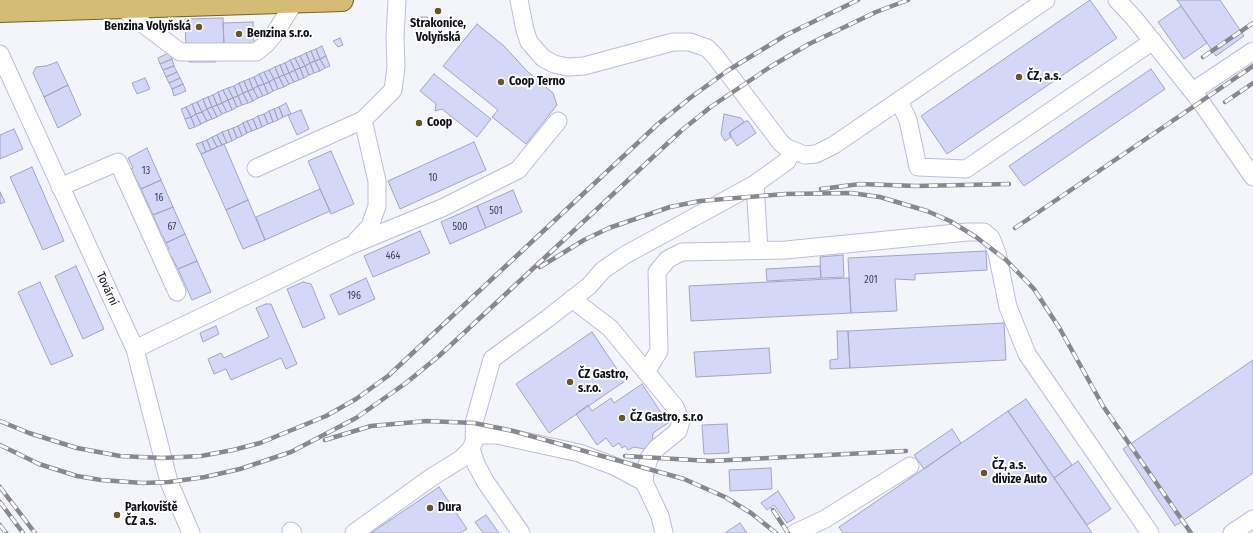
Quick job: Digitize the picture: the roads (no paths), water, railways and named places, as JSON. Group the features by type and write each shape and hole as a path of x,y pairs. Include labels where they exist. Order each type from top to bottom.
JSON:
{"main road":[{"path":"0,11 342,0"}],"street":[{"path":"256,168 363,120 393,90 396,66 395,38 397,0"},
{"path":"519,0 525,30 530,42 543,58 554,64 568,67 584,66 674,42 690,42 707,48 716,56 781,143 792,151 805,155 816,154 822,151 1046,0"},
{"path":"1117,0 1153,41 1192,91 1253,177"},
{"path":"122,8 180,52 256,52 266,44 275,33 295,1"},
{"path":"899,100 908,120 918,167 966,169 1153,41"},
{"path":"1192,91 1253,51"},
{"name":"Tovární","path":"0,54 135,349 170,482 191,533"},
{"path":"347,246 359,239 366,232 375,215 377,206 377,181 363,120"},
{"path":"135,349 347,246 442,208 518,170 558,121"},
{"path":"521,533 485,481 476,464 473,442 474,423 492,359 589,286 603,270 625,255 754,184 787,161 792,151"},
{"path":"60,187 118,162 177,292"},
{"path":"754,184 759,250"},
{"path":"646,372 659,351 657,272 668,259 682,252 786,250 967,232 984,232 991,238 995,248 1008,307 1027,354 1150,533"},
{"path":"572,299 610,328 675,407 681,421 678,431 657,448 649,458 644,482"},
{"path":"354,533 432,477 461,459 473,442 497,435 579,453 614,466 644,482 660,516 664,533"},
{"path":"795,533 825,519 910,466"},
{"path":"1232,533 1253,519"}],"railway":[{"path":"0,421 29,433 77,448 120,456 162,458 201,456 233,450 260,443 326,416 356,399 388,376 658,124 690,98 727,71 786,35 858,0"},
{"path":"0,445 39,464 77,476 101,480 143,483 169,482 205,477 240,469 291,452 356,418 406,383 439,356 682,130 712,106 770,67 809,44 876,12 908,0"},
{"path":"1203,57 1253,23"},
{"path":"1015,228 1253,66"},
{"path":"1225,102 1253,83"},
{"path":"821,189 860,184 916,186 1009,184"},
{"path":"540,267 584,240 609,228 670,207 700,201 785,194 851,193 880,197 927,211 950,221 976,237 1006,260 1034,289 1060,329 1103,406 1191,533"},
{"path":"325,440 371,426 427,421 474,423 513,431 684,479 725,497 751,513 776,533"},
{"path":"625,456 710,461 906,451"},
{"path":"0,487 35,533"},
{"path":"0,502 23,533"},
{"path":"773,510 788,533"},
{"path":"0,525 6,533"}],"place":[{"name":"Strakonice, Volyňská","path":"438,11"},
{"name":"Benzina Volyňská","path":"199,27"},
{"name":"Benzina s.r.o.","path":"239,34"},
{"name":"ČZ, a.s.","path":"1019,77"},
{"name":"Coop Terno","path":"501,82"},
{"name":"Coop","path":"419,123"},
{"name":"ČZ Gastro, s.r.o.","path":"570,382"},
{"name":"ČZ Gastro, s.r.o","path":"622,418"},
{"name":"ČZ, a.s. divize Auto","path":"984,473"},
{"name":"Dura","path":"430,508"},
{"name":"Parkoviště ČZ a.s.","path":"117,515"}]}
